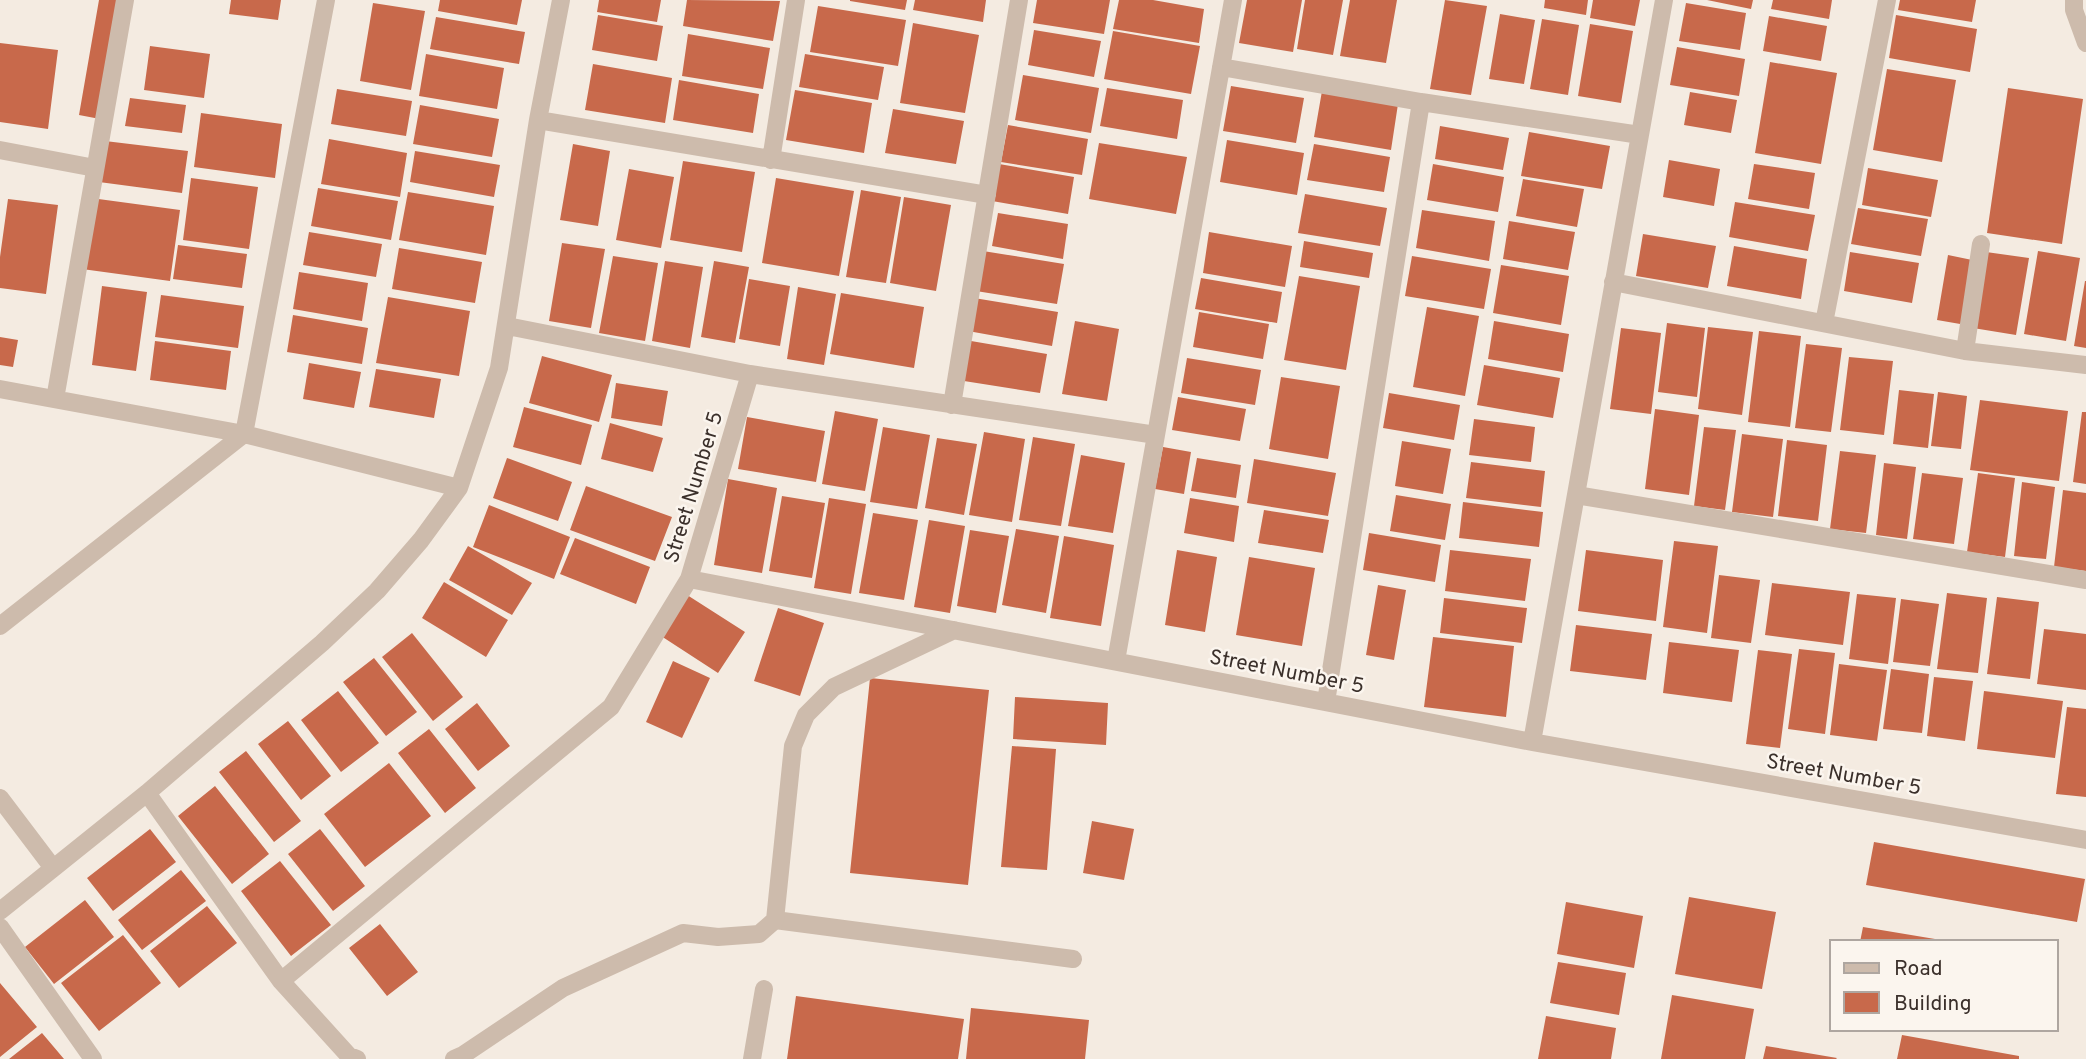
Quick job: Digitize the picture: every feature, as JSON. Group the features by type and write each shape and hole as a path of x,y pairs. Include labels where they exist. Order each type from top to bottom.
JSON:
{"street":[{"path":"55,399 125,0"},
{"path":"0,626 244,434 326,0"},
{"path":"0,911 147,793 322,643 377,591 421,540 460,488 499,368 538,120 561,0"},
{"path":"771,160 796,0"},
{"path":"952,405 1019,0"},
{"path":"1116,661 1233,0"},
{"path":"1532,742 1664,0"},
{"path":"1824,323 1887,0"},
{"path":"2074,0 2074,10 2086,43"},
{"path":"1221,67 1421,102 1640,135"},
{"path":"1326,702 1421,102"},
{"path":"538,120 987,195"},
{"path":"0,150 95,168"},
{"path":"1965,351 1981,244"},
{"path":"1613,282 1965,351 2086,365"},
{"path":"507,326 750,374 1156,435"},
{"name":"Street Number 5","path":"750,374 690,579 1532,742 2086,840"},
{"path":"0,389 244,434 460,488"},
{"path":"1576,495 2086,580"},
{"path":"281,981 611,707 690,579"},
{"path":"461,1058 563,988 682,933 718,937 759,934 775,920 793,746 806,715 834,687 954,630"},
{"path":"147,793 281,981 349,1056 357,1059"},
{"path":"0,798 53,868"},
{"path":"775,920 1073,959"},
{"path":"0,927 93,1059"},
{"path":"752,1059 764,989"}],"building":[{"path":"99,0 121,0 100,119 79,115"},
{"path":"231,0 281,0 278,20 229,14"},
{"path":"440,0 522,0 517,25 438,11"},
{"path":"599,0 661,0 657,22 597,12"},
{"path":"687,0 780,1 773,41 683,26"},
{"path":"850,0 907,0 905,10"},
{"path":"915,0 986,0 983,22 913,10"},
{"path":"1037,0 1110,0 1104,34 1033,23"},
{"path":"1119,0 1153,0 1204,9 1199,43 1113,29"},
{"path":"1247,0 1302,0 1293,52 1239,43"},
{"path":"1305,0 1343,0 1333,55 1297,49"},
{"path":"1350,0 1397,0 1386,63 1340,56"},
{"path":"1445,0 1487,6 1471,95 1430,89"},
{"path":"1545,0 1588,0 1586,15 1544,8"},
{"path":"1593,0 1640,0 1635,26 1590,18"},
{"path":"1707,0 1753,0 1751,9"},
{"path":"1773,0 1832,0 1829,19 1771,9"},
{"path":"1900,0 1976,0 1972,22 1898,10"},
{"path":"373,3 425,11 411,90 360,81"},
{"path":"1686,3 1746,13 1740,50 1679,41"},
{"path":"818,6 906,20 898,66 810,52"},
{"path":"1500,14 1535,20 1524,84 1489,79"},
{"path":"598,15 663,26 657,61 592,50"},
{"path":"1896,15 1977,29 1970,72 1889,58"},
{"path":"1769,16 1827,26 1821,61 1763,51"},
{"path":"436,17 525,32 519,64 430,49"},
{"path":"1542,19 1579,25 1568,95 1530,89"},
{"path":"913,23 979,35 965,113 900,103"},
{"path":"1590,24 1633,31 1621,103 1578,96"},
{"path":"1034,30 1101,41 1094,77 1028,65"},
{"path":"1113,31 1200,46 1191,94 1104,79"},
{"path":"688,34 770,48 763,89 682,76"},
{"path":"0,43 58,50 48,129 0,122"},
{"path":"150,46 210,54 204,98 144,90"},
{"path":"1677,47 1745,59 1739,96 1670,85"},
{"path":"426,54 504,68 497,109 419,96"},
{"path":"805,54 884,67 878,100 799,87"},
{"path":"1770,62 1837,73 1821,164 1755,153"},
{"path":"593,64 672,78 665,123 585,110"},
{"path":"1887,69 1956,80 1942,162 1873,150"},
{"path":"1023,75 1099,88 1091,133 1015,120"},
{"path":"679,80 759,94 753,133 673,120"},
{"path":"1231,86 1304,98 1296,143 1223,131"},
{"path":"1107,88 1183,100 1177,139 1100,126"},
{"path":"2008,88 2083,99 2062,244 1987,233"},
{"path":"337,89 412,101 406,136 331,124"},
{"path":"795,90 872,103 864,153 786,140"},
{"path":"1322,91 1398,104 1391,150 1314,137"},
{"path":"1690,92 1737,100 1731,133 1684,125"},
{"path":"130,98 186,105 182,133 125,126"},
{"path":"420,105 499,119 492,157 413,144"},
{"path":"893,109 964,121 956,164 885,153"},
{"path":"201,113 282,124 275,178 194,167"},
{"path":"1008,125 1088,139 1082,175 1001,162"},
{"path":"1440,126 1509,138 1503,170 1435,159"},
{"path":"1529,132 1610,146 1602,189 1521,176"},
{"path":"329,139 407,153 400,197 321,184"},
{"path":"1227,140 1304,153 1297,195 1220,182"},
{"path":"105,141 188,151 182,193 99,182"},
{"path":"1099,143 1187,157 1176,214 1089,199"},
{"path":"573,144 610,151 598,226 560,220"},
{"path":"1314,144 1390,157 1384,192 1307,180"},
{"path":"415,151 500,165 494,197 410,182"},
{"path":"1669,160 1720,169 1714,206 1663,197"},
{"path":"683,161 755,172 742,252 670,240"},
{"path":"999,164 1074,177 1068,214 992,201"},
{"path":"1433,164 1504,177 1498,212 1427,200"},
{"path":"1754,164 1815,173 1809,209 1748,199"},
{"path":"1868,168 1938,180 1931,217 1862,205"},
{"path":"629,169 674,177 661,248 616,240"},
{"path":"191,178 258,187 249,249 183,240"},
{"path":"776,178 854,191 839,276 762,263"},
{"path":"1523,179 1584,189 1577,227 1516,216"},
{"path":"318,188 398,201 391,240 311,226"},
{"path":"861,190 901,197 886,283 846,277"},
{"path":"408,192 494,206 486,255 399,240"},
{"path":"1305,194 1387,208 1380,246 1298,233"},
{"path":"904,197 951,205 936,291 890,283"},
{"path":"91,198 180,210 170,281 82,269"},
{"path":"8,199 58,205 46,294 0,288 0,257"},
{"path":"1735,202 1815,215 1808,251 1729,237"},
{"path":"1858,208 1928,219 1921,256 1851,244"},
{"path":"1422,210 1495,221 1489,261 1416,248"},
{"path":"998,213 1068,224 1063,259 992,246"},
{"path":"1509,221 1575,232 1568,270 1503,259"},
{"path":"309,232 382,244 376,277 303,265"},
{"path":"1209,232 1292,246 1285,287 1203,273"},
{"path":"1643,234 1716,246 1708,288 1636,276"},
{"path":"1304,241 1373,253 1369,278 1300,267"},
{"path":"562,243 605,249 591,328 549,321"},
{"path":"178,245 247,254 242,288 173,279"},
{"path":"1734,246 1807,259 1801,299 1727,286"},
{"path":"399,248 482,262 475,303 392,289"},
{"path":"983,251 1064,264 1057,304 976,291"},
{"path":"2038,251 2080,258 2066,341 2024,334"},
{"path":"1850,252 1919,263 1912,303 1844,291"},
{"path":"1986,252 2029,258 2016,335 1973,328"},
{"path":"1948,255 1977,261 1966,325 1937,320"},
{"path":"613,256 658,263 645,341 599,333"},
{"path":"1412,256 1491,269 1484,309 1405,296"},
{"path":"665,261 703,267 690,348 652,341"},
{"path":"714,261 749,267 735,343 701,337"},
{"path":"1501,265 1569,276 1561,325 1493,313"},
{"path":"299,272 368,283 362,321 293,309"},
{"path":"1299,276 1360,286 1346,370 1284,360"},
{"path":"1201,278 1282,292 1277,323 1195,309"},
{"path":"749,279 790,286 780,346 739,339"},
{"path":"2086,281 2086,348 2074,346"},
{"path":"102,286 147,292 136,371 92,365"},
{"path":"798,287 836,294 824,365 787,359"},
{"path":"841,293 924,307 914,368 830,354"},
{"path":"161,295 244,306 238,348 155,337"},
{"path":"388,297 470,311 459,376 376,363"},
{"path":"974,298 1058,312 1052,346 968,331"},
{"path":"1427,307 1479,316 1465,396 1413,387"},
{"path":"1199,312 1269,324 1263,359 1193,347"},
{"path":"293,315 368,328 362,364 287,352"},
{"path":"1075,321 1119,329 1107,401 1062,394"},
{"path":"1494,321 1569,334 1563,372 1488,359"},
{"path":"1667,323 1705,328 1697,397 1658,392"},
{"path":"1708,327 1753,332 1742,415 1698,409"},
{"path":"1621,328 1661,333 1651,414 1610,409"},
{"path":"1759,331 1801,336 1790,427 1748,422"},
{"path":"0,337 18,340 13,367 0,365"},
{"path":"155,341 231,351 226,390 150,380"},
{"path":"971,341 1047,354 1040,393 964,381"},
{"path":"1806,344 1842,348 1831,432 1795,428"},
{"path":"542,356 612,375 599,422 529,403"},
{"path":"1849,357 1893,361 1884,435 1840,430"},
{"path":"1187,358 1261,370 1255,405 1181,393"},
{"path":"309,363 361,372 354,408 303,399"},
{"path":"1484,365 1560,378 1553,418 1477,405"},
{"path":"376,369 441,379 434,418 369,407"},
{"path":"1281,377 1340,386 1328,459 1269,449"},
{"path":"616,383 668,391 662,426 611,418"},
{"path":"1899,390 1934,394 1928,448 1893,444"},
{"path":"1938,392 1967,396 1961,449 1931,446"},
{"path":"1389,393 1460,405 1454,440 1383,428"},
{"path":"1178,397 1246,409 1240,441 1172,430"},
{"path":"1980,400 2068,411 2059,481 1970,470"},
{"path":"524,407 592,425 581,465 513,447"},
{"path":"1655,409 1699,415 1689,495 1645,489"},
{"path":"835,411 878,419 865,491 822,484"},
{"path":"2082,412 2086,412 2086,484 2073,482"},
{"path":"747,417 825,431 816,482 738,469"},
{"path":"1474,419 1535,427 1531,462 1469,455"},
{"path":"610,423 663,438 653,472 601,459"},
{"path":"883,427 930,435 917,509 870,502"},
{"path":"1704,427 1736,430 1725,510 1694,506"},
{"path":"984,432 1025,439 1012,522 969,515"},
{"path":"1742,434 1783,439 1773,517 1732,512"},
{"path":"1033,437 1075,444 1061,526 1019,520"},
{"path":"937,438 977,444 964,515 925,508"},
{"path":"1787,440 1827,445 1818,521 1778,516"},
{"path":"1402,441 1451,449 1443,494 1395,486"},
{"path":"1163,447 1191,452 1184,494 1155,489"},
{"path":"1840,451 1876,455 1866,533 1830,529"},
{"path":"1081,455 1125,463 1113,533 1068,526"},
{"path":"507,458 572,482 558,521 493,498"},
{"path":"1197,458 1241,465 1236,498 1191,491"},
{"path":"1254,459 1336,473 1328,516 1247,503"},
{"path":"1471,462 1545,471 1541,507 1466,498"},
{"path":"1884,463 1916,467 1907,539 1876,535"},
{"path":"1922,473 1963,478 1954,544 1913,539"},
{"path":"1978,473 2015,478 2005,557 1967,552"},
{"path":"728,479 777,488 762,573 714,565"},
{"path":"2022,482 2055,487 2046,559 2014,556"},
{"path":"586,486 672,517 655,561 570,530"},
{"path":"2063,490 2086,493 2086,571 2054,567"},
{"path":"1396,495 1451,504 1445,540 1390,531"},
{"path":"782,496 825,503 812,578 769,571"},
{"path":"829,498 866,504 851,594 814,588"},
{"path":"1190,498 1239,506 1234,542 1184,533"},
{"path":"1463,502 1543,512 1539,547 1459,538"},
{"path":"489,505 570,537 554,579 473,547"},
{"path":"1264,510 1329,520 1323,553 1258,543"},
{"path":"873,513 918,520 904,600 859,593"},
{"path":"929,520 965,526 950,613 914,607"},
{"path":"1016,529 1059,536 1046,613 1002,605"},
{"path":"970,530 1009,536 996,613 957,606"},
{"path":"1369,533 1441,545 1435,582 1363,570"},
{"path":"1064,536 1114,545 1101,626 1050,618"},
{"path":"575,538 650,567 636,604 560,574"},
{"path":"1674,541 1718,546 1707,633 1663,627"},
{"path":"468,546 532,583 512,615 449,580"},
{"path":"1177,550 1217,557 1205,632 1165,625"},
{"path":"1450,550 1531,559 1525,601 1445,591"},
{"path":"1586,550 1663,560 1656,621 1578,611"},
{"path":"1249,557 1315,568 1302,646 1236,635"},
{"path":"1719,575 1760,580 1751,643 1711,638"},
{"path":"444,582 508,620 486,657 422,618"},
{"path":"1772,583 1850,592 1843,645 1765,635"},
{"path":"1378,585 1406,590 1394,660 1366,655"},
{"path":"684,593 745,632 718,673 658,634"},
{"path":"1947,593 1987,598 1978,673 1937,669"},
{"path":"1857,594 1896,598 1888,664 1849,659"},
{"path":"1997,597 2039,602 2030,679 1987,674"},
{"path":"1444,598 1527,608 1522,643 1440,633"},
{"path":"1901,599 1939,604 1930,666 1893,662"},
{"path":"778,608 824,623 800,696 754,681"},
{"path":"1576,625 1652,634 1646,680 1570,671"},
{"path":"2044,629 2086,634 2086,690 2037,684"},
{"path":"412,633 463,697 433,721 382,657"},
{"path":"1433,637 1514,646 1506,717 1424,707"},
{"path":"1669,642 1739,650 1732,702 1663,693"},
{"path":"1799,649 1835,653 1825,734 1788,729"},
{"path":"1758,650 1792,654 1780,748 1746,744"},
{"path":"374,658 417,712 386,736 343,682"},
{"path":"673,661 710,678 682,738 646,722"},
{"path":"1839,664 1887,670 1877,741 1830,735"},
{"path":"1891,669 1929,674 1922,733 1883,729"},
{"path":"1934,677 1973,681 1965,741 1927,736"},
{"path":"870,678 989,690 968,885 850,873"},
{"path":"338,691 379,743 341,772 301,720"},
{"path":"1984,691 2063,701 2055,758 1977,749"},
{"path":"1015,697 1108,703 1106,745 1013,739"},
{"path":"477,703 510,746 478,771 445,729"},
{"path":"2067,707 2086,709 2086,797 2056,794"},
{"path":"288,721 331,776 301,800 258,744"},
{"path":"429,729 476,788 445,813 398,753"},
{"path":"1012,746 1056,749 1047,870 1001,867"},
{"path":"246,751 301,821 274,842 219,772"},
{"path":"389,763 431,816 365,867 324,814"},
{"path":"215,786 269,854 232,884 178,816"},
{"path":"1092,821 1134,829 1124,880 1083,873"},
{"path":"150,829 176,862 113,911 87,878"},
{"path":"320,829 365,886 333,911 288,854"},
{"path":"1874,842 2085,879 2077,922 1866,885"},
{"path":"280,861 331,925 291,956 241,891"},
{"path":"181,870 206,901 142,950 118,920"},
{"path":"1689,897 1776,912 1762,989 1675,974"},
{"path":"85,900 114,937 54,984 25,947"},
{"path":"1566,902 1643,916 1634,968 1557,954"},
{"path":"207,906 237,943 179,988 150,951"},
{"path":"380,924 418,972 387,996 349,948"},
{"path":"1863,927 1941,940 1860,940"},
{"path":"123,935 161,983 99,1031 61,983"},
{"path":"1558,962 1626,973 1619,1015 1550,1003"},
{"path":"0,983 37,1027 0,1057"},
{"path":"1672,995 1754,1009 1745,1059 1661,1059"},
{"path":"796,996 964,1019 958,1059 787,1059"},
{"path":"971,1008 1089,1020 1085,1059 966,1059"},
{"path":"1546,1016 1616,1028 1611,1059 1538,1059"},
{"path":"42,1033 64,1059 9,1059"},
{"path":"1902,1035 2019,1056 2019,1059 1897,1059"},
{"path":"1766,1046 1837,1058 1763,1059"}]}
